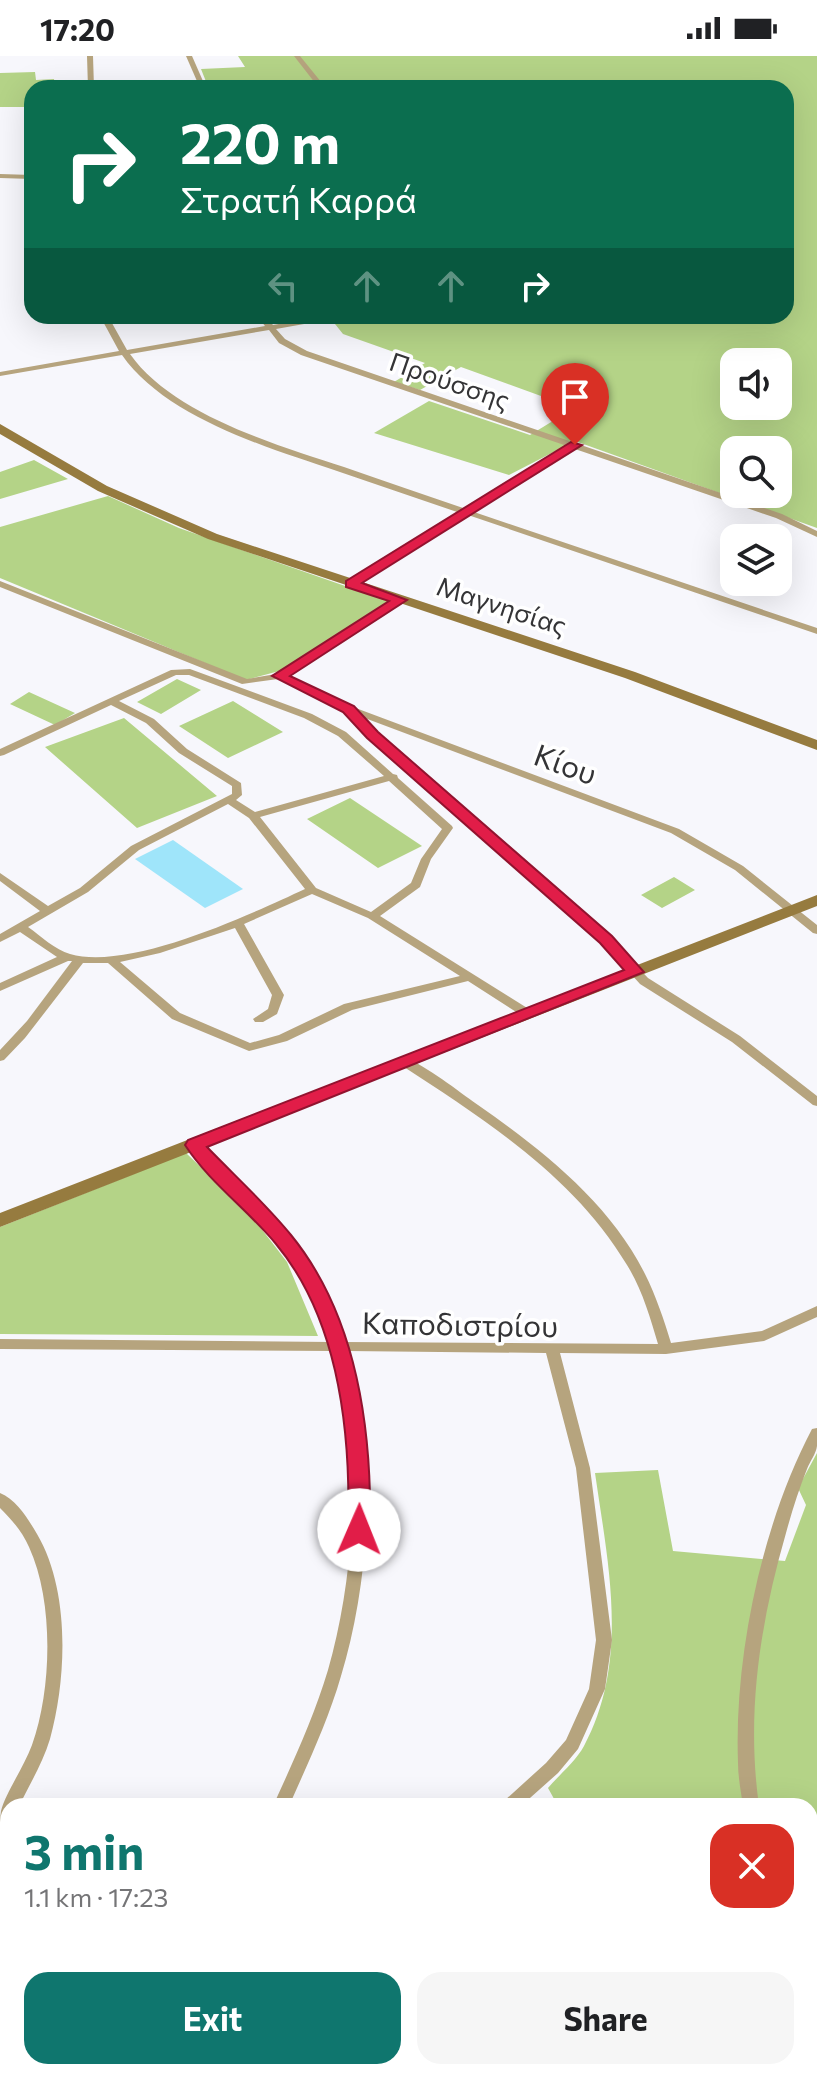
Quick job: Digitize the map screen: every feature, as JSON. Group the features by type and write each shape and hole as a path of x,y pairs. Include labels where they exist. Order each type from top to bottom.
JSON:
{"street":[{"path":"90,56 91,80"},
{"path":"189,56 200,80"},
{"path":"297,56 316,80"},
{"path":"0,176 24,177"},
{"path":"108,324 124,352 151,382 241,432 284,450 817,631"},
{"name":"Προύσσης","path":"266,324 288,346 312,357 779,516 817,534"},
{"path":"0,374 287,324"},
{"name":"Μαγνησίας","path":"0,428 78,474 144,507 232,543 613,668 817,745"},
{"path":"351,584 575,445"},
{"path":"0,584 234,680 246,682 279,676 400,600"},
{"path":"0,753 168,674 190,672 308,716 355,743 448,832 426,859 416,885 372,916"},
{"name":"Κίου","path":"279,676 349,709 664,826 739,868 794,909 817,931"},
{"path":"0,939 11,929 84,890 124,855 157,834 237,795 237,785 183,751 150,721 112,702"},
{"path":"349,709 373,735 599,933 652,988 736,1039 814,1096"},
{"path":"253,816 393,777"},
{"path":"230,801 253,816 312,890 372,916 466,978 528,1014"},
{"path":"0,876 46,910"},
{"path":"11,929 74,958 112,961 238,924 312,890"},
{"path":"0,1220 817,900"},
{"path":"238,924 278,995 273,1011 259,1019"},
{"path":"0,987 74,958"},
{"path":"0,1057 21,1038 74,958"},
{"path":"112,961 176,1016 249,1047 283,1038 348,1007 466,978"},
{"path":"405,1062 526,1143 605,1222 634,1265 666,1349"},
{"path":"194,1145 284,1240 307,1273 338,1348 355,1421 360,1481 359,1530 340,1653 317,1723 284,1798"},
{"name":"Καποδιστρίου","path":"0,1344 666,1349 764,1336 817,1311"},
{"path":"519,1798 552,1768 572,1744 597,1689 604,1640 583,1468 552,1350"},
{"path":"750,1798 745,1749 748,1689 764,1583 796,1478 817,1433"},
{"path":"0,1499 22,1517 40,1558 50,1597 55,1639 53,1685 41,1742 15,1798"}],"green space":[{"path":"238,56 817,56 817,528 761,508 792,508 792,436 720,436 720,493 575,441 509,475 374,433 429,401 530,435 574,408 461,367 420,390 394,382 425,363 343,334 335,324 794,324 794,80 205,80 201,69 245,67"},
{"path":"35,72 36,80 24,80 24,107 0,107 0,73"},
{"path":"34,460 68,479 0,499 0,472"},
{"path":"108,496 179,528 391,602 283,670 246,680 0,578 0,527"},
{"path":"177,679 201,690 161,714 137,702"},
{"path":"29,692 75,713 55,725 10,704"},
{"path":"233,701 283,732 228,758 179,726"},
{"path":"124,718 217,796 137,828 45,747"},
{"path":"350,798 422,846 378,868 307,819"},
{"path":"674,877 695,890 662,908 641,895"},
{"path":"186,1153 250,1214 287,1262 318,1336 0,1334 0,1227"},
{"path":"817,1453 817,1798 554,1798 548,1788 584,1746 607,1680 612,1611 595,1473 658,1470 673,1551 785,1561 806,1505 798,1488"}],"water":[{"path":"173,840 243,889 205,908 135,859"}],"route":[{"path":"359,1530 360,1481 355,1421 338,1348 323,1307 307,1273 284,1240 261,1212 194,1145 635,972 618,951 373,735 349,709 279,676 400,600 351,584 575,445"}]}
